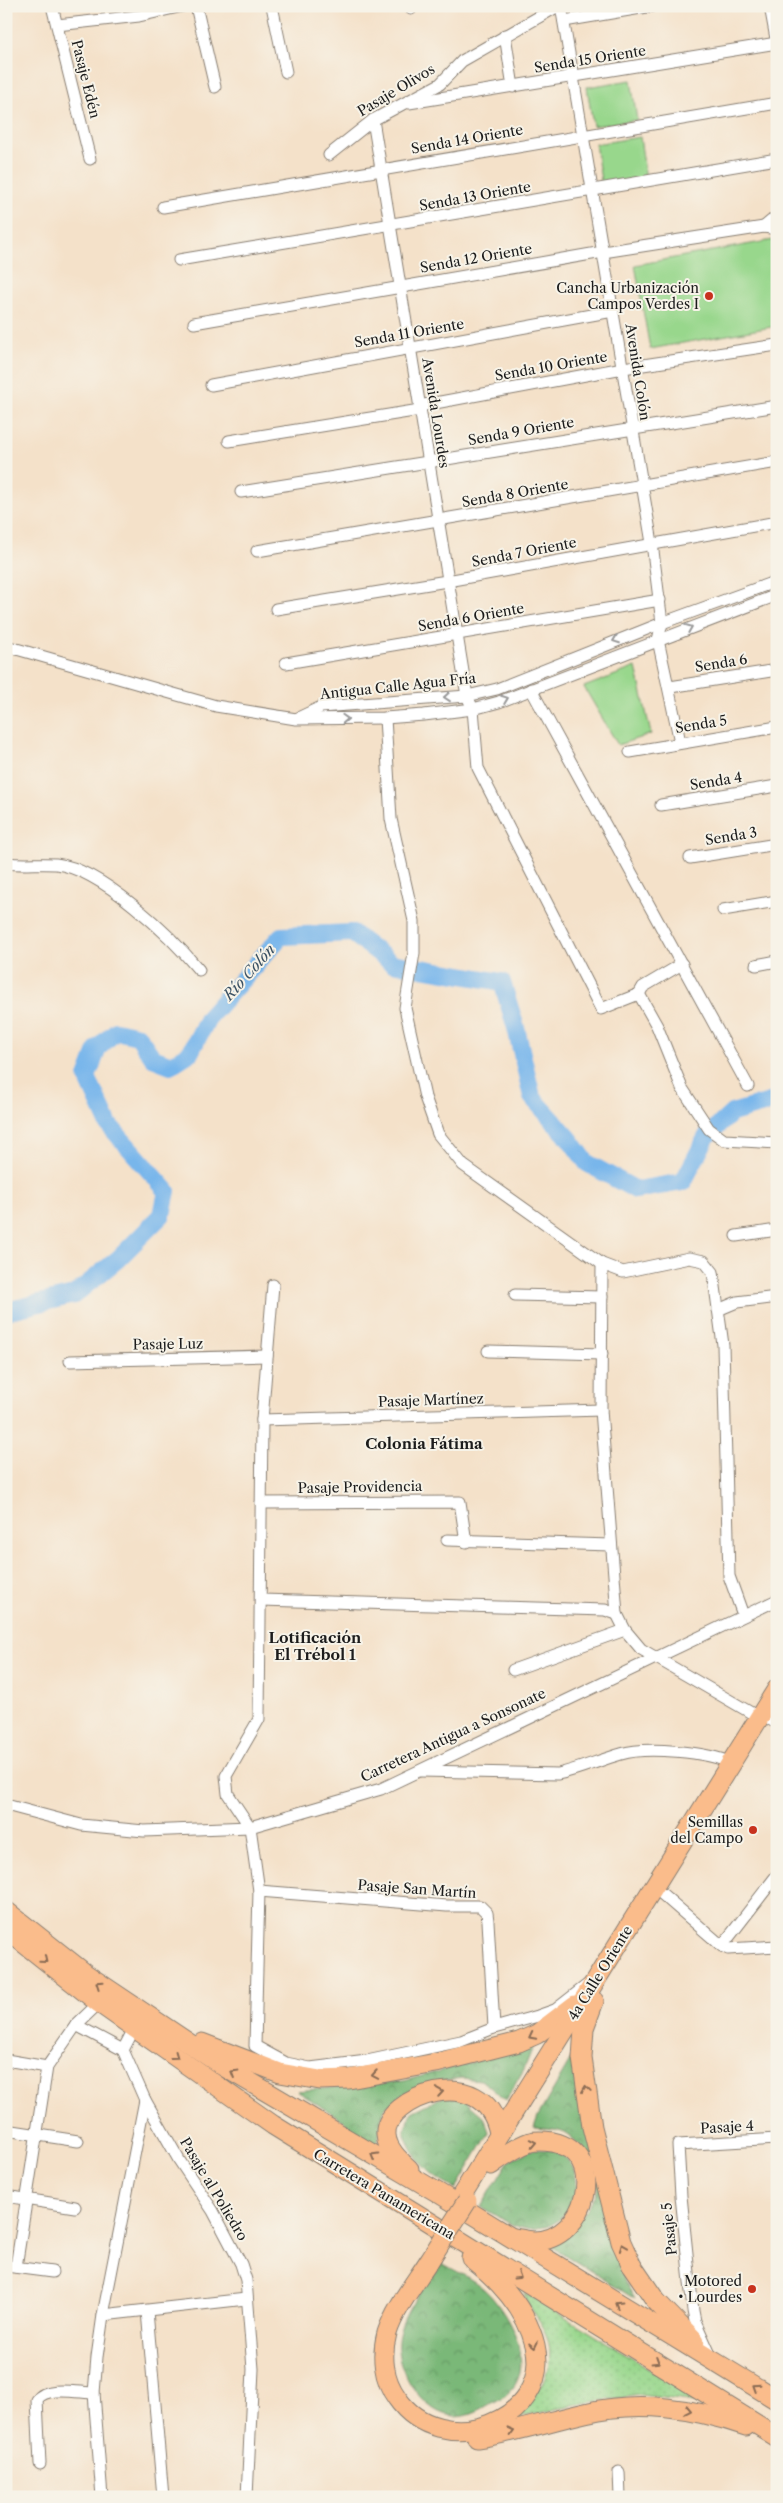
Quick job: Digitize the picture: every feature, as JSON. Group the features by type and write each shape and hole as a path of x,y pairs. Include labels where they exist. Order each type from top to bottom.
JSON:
{"highway":[{"name":"4a Calle Oriente","path":"467,2205 499,2133 662,1894 771,1718 777,1689"},
{"name":"4a Calle Oriente","path":"426,2259 467,2205 590,1999 599,1974 732,1763 771,1718"},
{"name":"Carretera Panamericana","path":"6,1911 87,1975 166,2028 311,2120 436,2192 467,2205 629,2312 777,2400"},
{"name":"Carretera Panamericana","path":"6,1929 99,2003 273,2125 611,2333 777,2438"},
{"path":"166,2028 280,2073 320,2080 348,2079 436,2063 520,2042 537,2034 590,1999"},
{"path":"590,1999 581,2042 592,2127 623,2248 645,2286 669,2316 735,2374"},
{"path":"436,2192 397,2158 388,2142 385,2134 388,2125 399,2108 418,2098 440,2092 471,2093 493,2112 499,2133"},
{"path":"467,2205 513,2238 534,2241 550,2238 562,2231 575,2218 583,2205 585,2186 581,2162 561,2144 532,2141 511,2151 491,2165"},
{"path":"349,2173 488,2272 513,2299 522,2315 535,2346 536,2362 533,2378 528,2392 516,2408 490,2425 464,2431 432,2426 403,2407 386,2377 384,2349 388,2332 426,2259"},
{"path":"426,2259 388,2313 378,2336 376,2351 380,2382 389,2401 407,2421 417,2427 442,2436 470,2439 507,2433 587,2412 626,2407 660,2406 687,2409 716,2416 777,2438"}],"street":[{"name":"Pasaje Edén","path":"52,6 90,159"},
{"path":"57,25 139,16 183,6"},
{"path":"196,6 215,87"},
{"path":"272,6 286,72"},
{"name":"Avenida Colón","path":"559,6 564,22 581,134 652,543 662,622 658,640 670,687 680,742"},
{"name":"Pasaje Olivos","path":"328,155 373,120 440,84 462,61 559,6"},
{"path":"564,22 653,6"},
{"path":"770,6 777,43"},
{"path":"505,35 513,87"},
{"name":"Senda 15 Oriente","path":"409,102 513,87 777,43"},
{"name":"Senda 14 Oriente","path":"163,206 581,134 777,103"},
{"name":"Avenida Lourdes","path":"373,120 467,696 474,709"},
{"name":"Senda 13 Oriente","path":"179,260 777,159"},
{"path":"764,227 777,216"},
{"name":"Senda 12 Oriente","path":"194,323 603,252 764,227 777,229"},
{"name":"Senda 11 Oriente","path":"211,385 613,311"},
{"name":"Senda 10 Oriente","path":"229,440 420,408 623,368 777,345"},
{"name":"Senda 9 Oriente","path":"241,492 777,406"},
{"name":"Senda 8 Oriente","path":"257,552 777,462"},
{"name":"Senda 7 Oriente","path":"276,609 448,581 777,522"},
{"name":"Antigua Calle Agua Fría","path":"296,719 321,707 467,696 497,689 662,622 777,581"},
{"name":"Antigua Calle Agua Fría","path":"296,719 385,718 474,709 777,595"},
{"name":"Senda 6 Oriente","path":"286,663 660,600"},
{"path":"6,646 216,706 296,719"},
{"name":"Senda 6","path":"670,687 777,670"},
{"path":"531,689 748,1086"},
{"path":"474,709 478,768 601,1009 639,994 643,986 682,964"},
{"path":"385,718 391,819 414,921 414,953 405,1008 425,1097 438,1134 463,1165 602,1264 623,1272 689,1258 704,1262 713,1272 723,1345 729,1576 744,1616"},
{"name":"Senda 5","path":"630,752 777,727"},
{"name":"Senda 4","path":"661,805 777,786"},
{"name":"Senda 3","path":"690,858 777,844"},
{"path":"6,863 25,865 57,864 91,875 154,924 182,950 199,970"},
{"path":"723,910 777,901"},
{"path":"756,965 777,962"},
{"path":"639,994 657,1026 682,1088 709,1129 724,1140 777,1143"},
{"path":"736,1236 777,1230"},
{"path":"602,1264 601,1410 617,1614 625,1630 640,1649 652,1658 771,1718"},
{"path":"273,1284 262,1420 259,1719 226,1776 228,1794 250,1827 259,1891 255,2046 286,2063 310,2068 354,2064 461,2041 494,2028 555,2010 599,1974"},
{"path":"514,1295 602,1297"},
{"path":"718,1310 737,1302 777,1297"},
{"path":"488,1351 602,1354"},
{"name":"Pasaje Luz","path":"70,1361 267,1356"},
{"name":"Pasaje Martínez","path":"262,1420 601,1410"},
{"name":"Pasaje Providencia","path":"261,1503 460,1502 466,1542"},
{"path":"447,1540 611,1545"},
{"path":"261,1600 605,1610 617,1614"},
{"name":"Carretera Antigua a Sonsonate","path":"6,1805 81,1825 144,1831 250,1827 381,1789 777,1600"},
{"path":"513,1670 625,1630"},
{"path":"417,1771 558,1774 579,1770 622,1754 636,1751 702,1753 717,1756 732,1763"},
{"path":"722,1946 777,1875"},
{"name":"Pasaje San Martín","path":"259,1891 447,1906 480,1906 487,1914 488,1921 494,2028"},
{"path":"662,1894 722,1946 728,1948 777,1946"},
{"path":"52,2272 11,2267 25,2199 47,2067 76,2025 99,2003"},
{"path":"76,2025 123,2050 135,2027"},
{"name":"Pasaje al Poliedro","path":"123,2050 146,2100 178,2160 213,2211 241,2264 246,2280 253,2369 247,2497"},
{"path":"6,2060 47,2067"},
{"path":"102,2497 94,2393 103,2315 146,2100"},
{"path":"6,2130 78,2141"},
{"name":"Pasaje 4","path":"678,2145 777,2139"},
{"name":"Pasaje 5","path":"678,2145 681,2196 693,2311 695,2321 709,2352"},
{"path":"6,2196 75,2207"},
{"path":"103,2315 246,2299"},
{"path":"147,2311 163,2497"},
{"path":"669,2316 682,2319 693,2311"},
{"path":"40,2464 37,2400 40,2395 44,2392 94,2393"},
{"path":"619,2472 620,2497"}],"green space":[{"path":"631,80 637,120 593,126 587,87"},
{"path":"640,137 646,179 602,186 595,144"},
{"name":"Cancha Urbanización Campos Verdes I","path":"773,240 777,261 777,326 650,349 635,265"},
{"path":"636,667 651,734 618,745 584,687"},
{"path":"534,2045 524,2069 506,2100 481,2080 462,2078 444,2080 403,2094 383,2110 378,2141 371,2150 344,2121 297,2091 404,2081"},
{"path":"571,2059 577,2067 613,2245 624,2279 635,2299 551,2246 593,2201 597,2187 597,2178 590,2161 574,2139 561,2132 534,2128 538,2116"},
{"path":"444,2096 461,2097 485,2118 489,2133 456,2189 438,2178 424,2166 412,2150 404,2131 412,2112"},
{"path":"530,2150 550,2150 565,2157 573,2169 576,2183 574,2197 567,2210 556,2221 541,2227 522,2228 481,2207 508,2162"},
{"path":"440,2262 475,2282 494,2300 511,2325 520,2355 520,2369 516,2383 507,2394 478,2411 467,2415 446,2415 428,2405 411,2385 404,2372 398,2352 398,2338 407,2314"},
{"path":"524,2292 706,2403 640,2395 577,2404 514,2419 539,2389 548,2367 550,2355 549,2343 544,2330 530,2307"}],"waterway":[{"name":"Río Colón","path":"6,1311 74,1295 118,1259 162,1215 167,1191 109,1125 87,1077 98,1048 116,1031 138,1036 153,1058 171,1065 190,1053 208,1018 281,936 352,933 392,963 502,982 516,1028 532,1097 569,1138 587,1163 636,1190 683,1182 707,1136 732,1113 777,1100"}],"place":[{"name":"Cancha Urbanización Campos Verdes I","path":"709,296"},
{"name":"Semillas del Campo","path":"753,1830"},
{"name":"Motored • Lourdes","path":"752,2289"}],"district":[{"name":"Colonia Fátima","path":"424,1443"},
{"name":"Lotificación El Trébol 1","path":"315,1646"}]}
